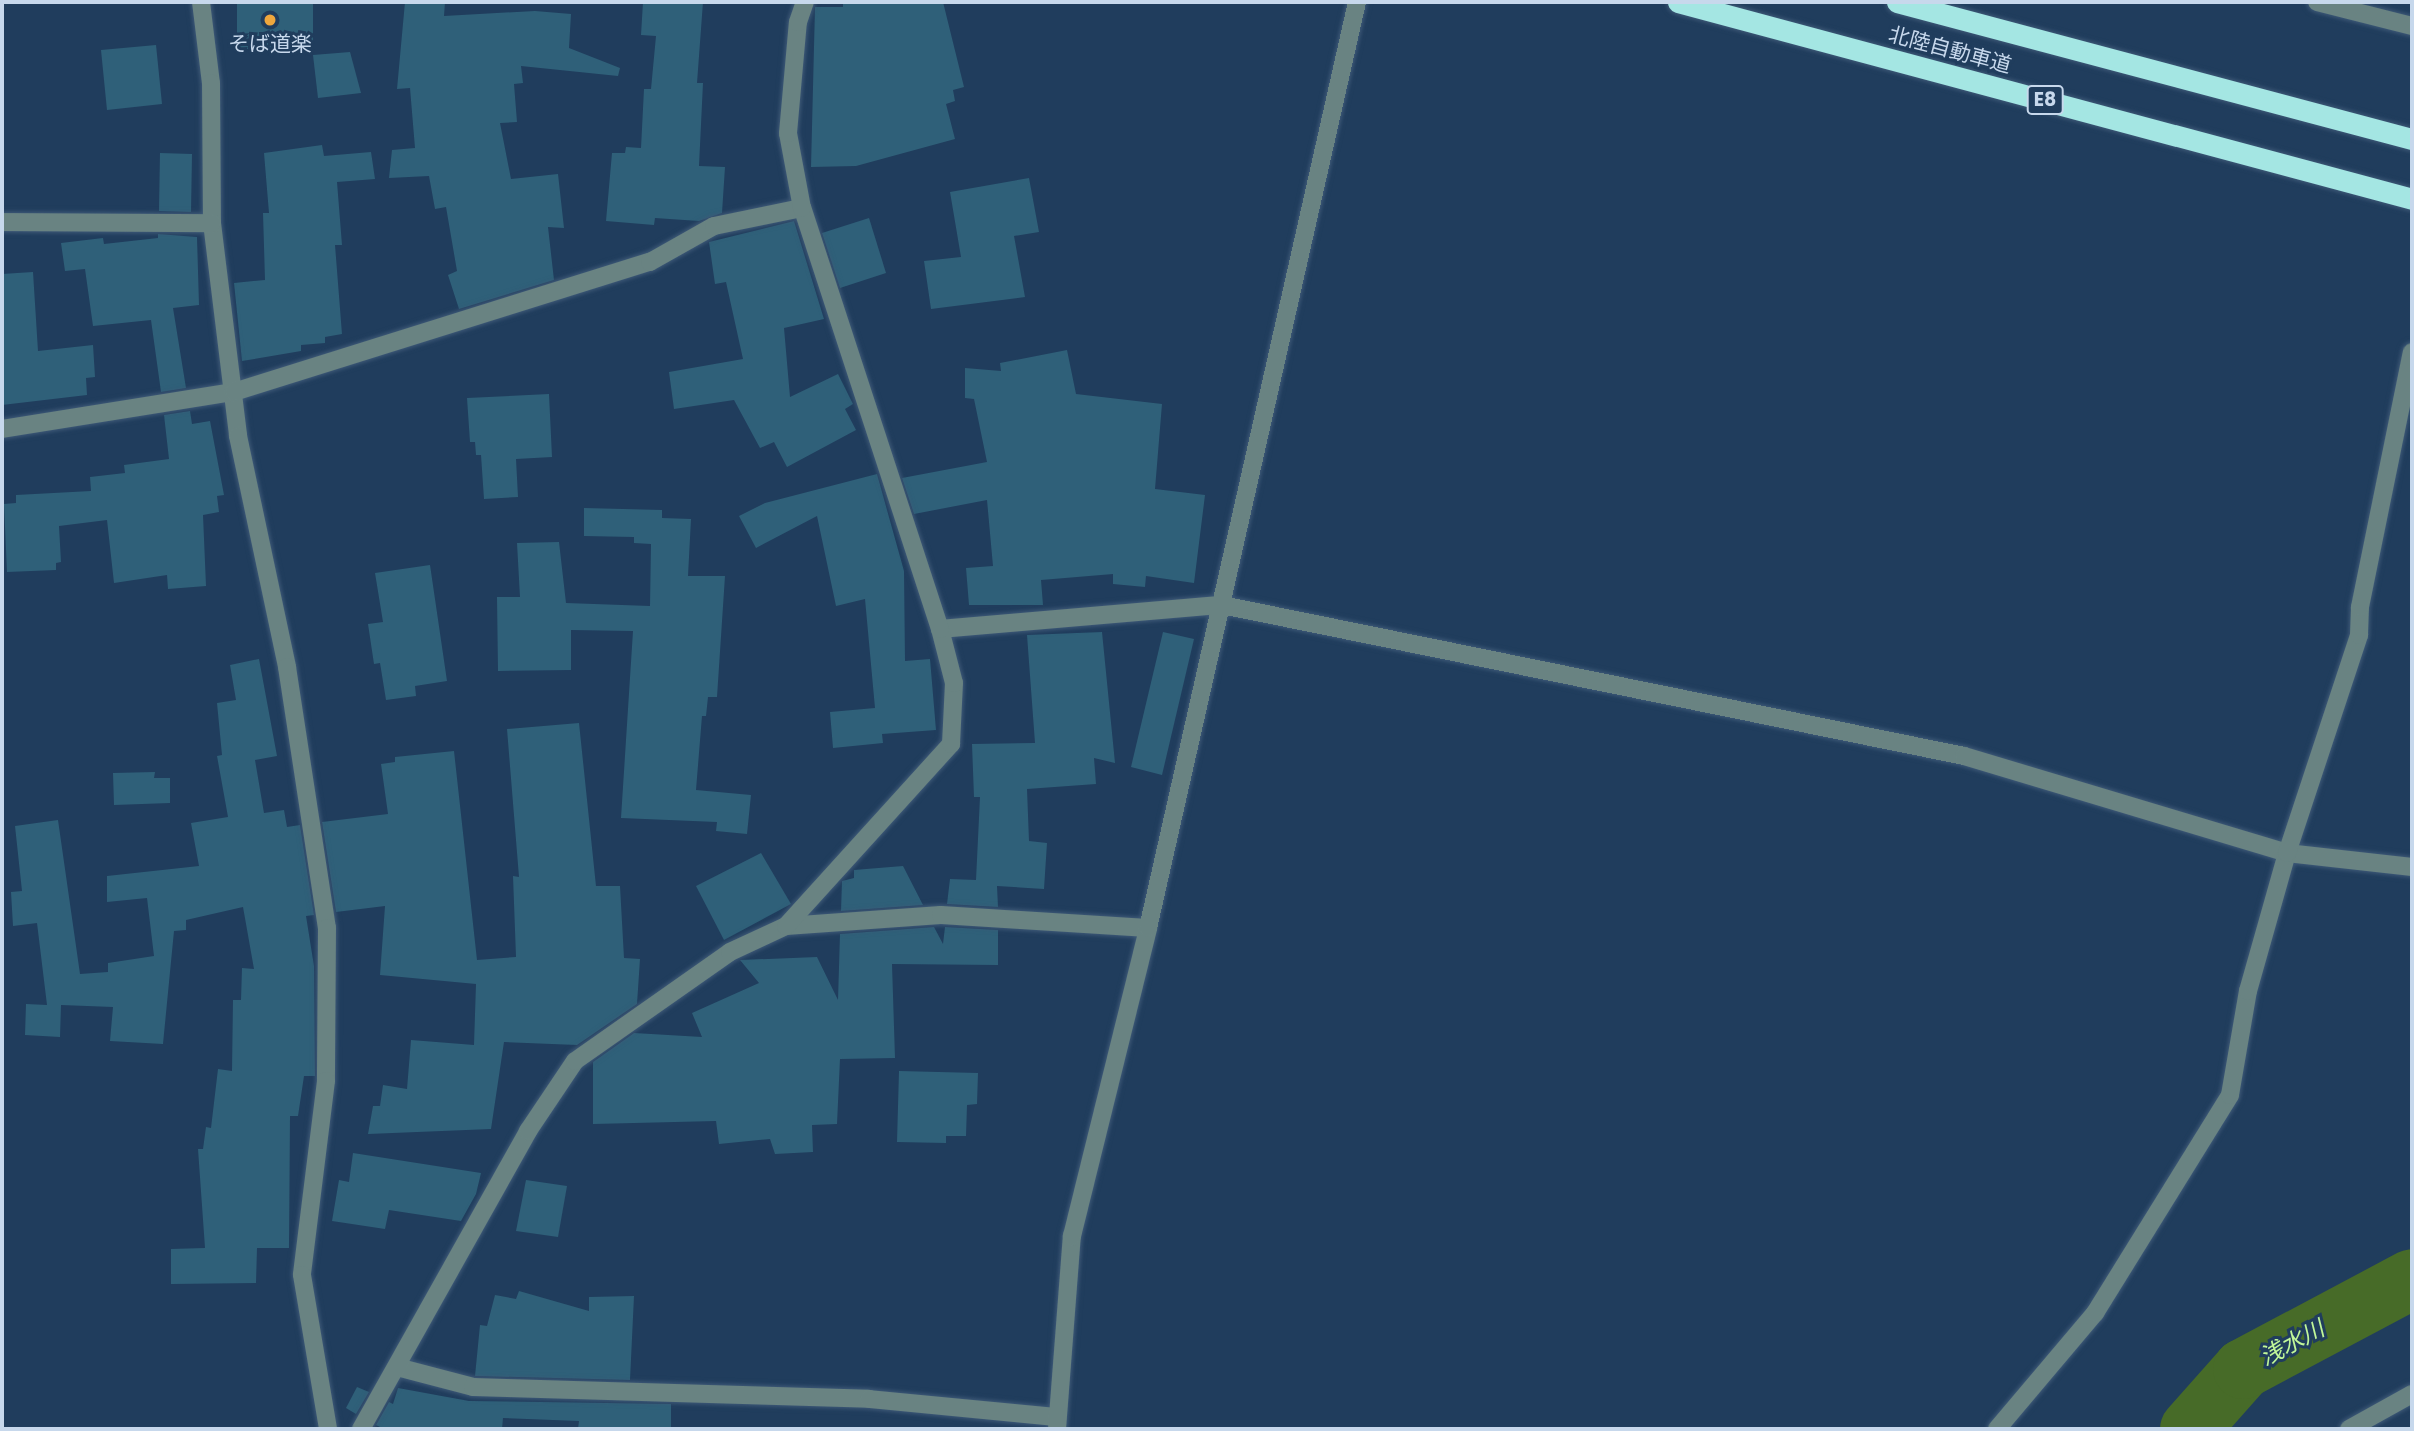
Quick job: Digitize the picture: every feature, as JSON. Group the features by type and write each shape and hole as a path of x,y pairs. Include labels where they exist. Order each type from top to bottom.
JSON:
{"highway":[{"name":"北陸自動車道","path":"1678,2 2412,199"},
{"name":"北陸自動車道","path":"1897,2 2412,139"}],"street":[{"path":"201,2 212,83 212,223 238,436 287,667 327,928 326,1081 302,1275 328,1429"},
{"path":"786,926 951,744 954,683 940,629 802,208 788,133 798,22 805,2"},
{"path":"397,1367 473,1387 869,1399 1057,1423 1072,1236 1148,928 1357,2"},
{"path":"2317,2 2412,26"},
{"path":"2,429 234,392 650,262 714,226 802,208"},
{"path":"2,222 212,223"},
{"path":"1997,1429 2095,1313 2230,1095 2248,991 2287,853 2359,635 2360,607 2412,352"},
{"path":"940,629 1222,605 1964,756 2287,853 2412,867"},
{"path":"361,1429 528,1131 575,1061 730,952 786,926 941,915 1148,928"},
{"path":"2350,1429 2412,1394"}],"building":[{"path":"237,2 313,2 313,49 237,49"},
{"path":"405,2 445,2 444,16 535,11 571,14 569,48 620,68 618,76 521,66 523,83 514,84 517,122 500,123 511,179 558,174 564,228 548,227 554,280 459,309 448,275 457,271 446,207 435,209 429,176 389,178 392,150 415,148 410,88 397,89"},
{"path":"643,2 703,2 697,83 703,83 699,166 725,167 722,213 699,221 655,218 654,225 606,221 612,153 625,153 626,147 641,148 644,89 651,89 656,36 641,35"},
{"path":"843,2 943,2 964,87 953,90 955,101 946,104 955,139 856,166 811,167 815,7 843,7"},
{"path":"156,45 162,104 107,110 101,50"},
{"path":"350,52 361,93 318,98 313,55"},
{"path":"322,145 324,156 371,152 375,179 337,182 342,245 335,245 342,334 325,337 325,343 301,345 301,351 242,361 234,283 265,280 263,213 269,213 264,153"},
{"path":"160,153 192,154 191,212 159,211"},
{"path":"1029,178 1039,232 1014,236 1025,297 931,309 924,261 961,257 950,192"},
{"path":"869,218 886,273 840,288 822,233"},
{"path":"794,221 824,319 784,328 790,397 838,374 853,404 845,409 856,430 787,467 774,442 760,448 734,400 674,409 669,372 743,359 726,282 715,284 709,242"},
{"path":"158,234 197,237 199,305 173,308 186,388 161,392 151,320 93,326 85,269 65,271 61,243 103,238 104,244 158,238"},
{"path":"33,272 38,351 93,345 95,377 86,378 87,395 2,405 2,274"},
{"path":"1067,350 1076,394 1162,404 1155,489 1205,495 1194,583 1146,576 1145,587 1113,584 1113,574 1041,580 1043,605 969,605 966,568 993,566 987,500 914,514 902,478 987,462 974,399 965,398 965,368 1001,371 1000,363"},
{"path":"549,394 552,457 516,459 518,497 484,499 481,455 476,455 475,442 470,442 467,398"},
{"path":"190,411 192,424 210,421 224,495 217,496 219,512 203,515 206,586 168,589 167,575 114,583 107,520 59,526 61,562 56,563 56,570 7,572 4,504 16,503 16,495 91,491 90,477 125,473 124,465 169,459 164,415"},
{"path":"877,474 904,571 905,661 930,659 936,730 882,734 883,743 833,748 830,712 875,708 865,599 836,606 817,516 756,548 739,516 765,503"},
{"path":"584,508 662,510 662,518 691,519 688,576 725,576 717,697 708,697 706,716 702,716 696,790 751,795 747,834 716,831 717,822 621,818 633,631 571,630 571,670 498,671 497,597 520,597 517,543 559,542 566,603 650,606 651,544 634,543 634,537 584,536"},
{"path":"430,565 447,681 415,686 416,696 386,700 380,663 374,664 368,624 383,622 375,573"},
{"path":"1102,632 1115,763 1094,758 1096,784 1027,789 1029,841 1047,843 1044,889 997,886 998,907 947,904 950,879 976,880 980,797 974,797 972,744 1035,743 1027,635"},
{"path":"1163,632 1194,639 1162,775 1131,767"},
{"path":"259,659 277,756 255,760 264,813 284,810 287,827 300,825 314,915 306,916 314,966 315,1076 304,1076 298,1116 290,1116 289,1248 257,1248 256,1283 171,1284 171,1249 205,1248 198,1149 203,1149 206,1127 211,1128 218,1069 232,1071 233,1000 241,1000 242,968 254,969 243,907 186,920 186,930 174,931 163,1044 110,1041 113,1007 61,1005 60,1037 25,1035 26,1004 47,1005 37,923 13,926 11,892 22,891 15,826 58,820 80,974 108,972 108,963 154,956 147,898 107,902 107,876 199,866 191,823 228,817 217,756 222,755 217,703 236,700 230,665"},
{"path":"579,723 596,886 620,886 624,958 640,959 637,1004 577,1045 504,1042 491,1129 368,1134 373,1106 380,1106 383,1085 407,1089 411,1040 474,1045 476,984 380,975 385,906 336,912 322,822 388,814 381,764 395,762 395,757 454,751 477,960 516,957 513,876 519,877 507,729"},
{"path":"155,772 154,778 170,778 170,803 114,805 113,773"},
{"path":"761,853 791,904 724,940 696,886"},
{"path":"903,866 923,905 841,911 842,881 854,878 854,870"},
{"path":"934,927 943,944 945,927 998,930 998,965 892,964 895,1058 840,1059 837,1124 812,1125 813,1152 775,1154 770,1139 719,1144 716,1121 593,1124 593,1062 634,1033 702,1037 692,1013 759,983 740,960 817,957 838,1000 840,934"},
{"path":"899,1071 978,1073 977,1104 967,1105 966,1136 946,1136 946,1143 897,1142"},
{"path":"353,1153 481,1173 476,1194 461,1221 389,1210 385,1229 332,1221 339,1180 349,1182"},
{"path":"526,1180 567,1186 558,1237 516,1231"},
{"path":"519,1291 589,1311 589,1297 634,1296 630,1380 475,1376 480,1325 487,1326 495,1295 516,1299"},
{"path":"357,1387 369,1392 356,1414 346,1408"},
{"path":"398,1388 469,1401 671,1404 671,1429 578,1429 579,1421 503,1418 502,1429 384,1429 376,1425 389,1402 393,1404"}],"waterway":[{"name":"浅水川","path":"2190,1429 2243,1369 2412,1279"}],"place":[{"name":"そば道楽","path":"270,20"}]}
